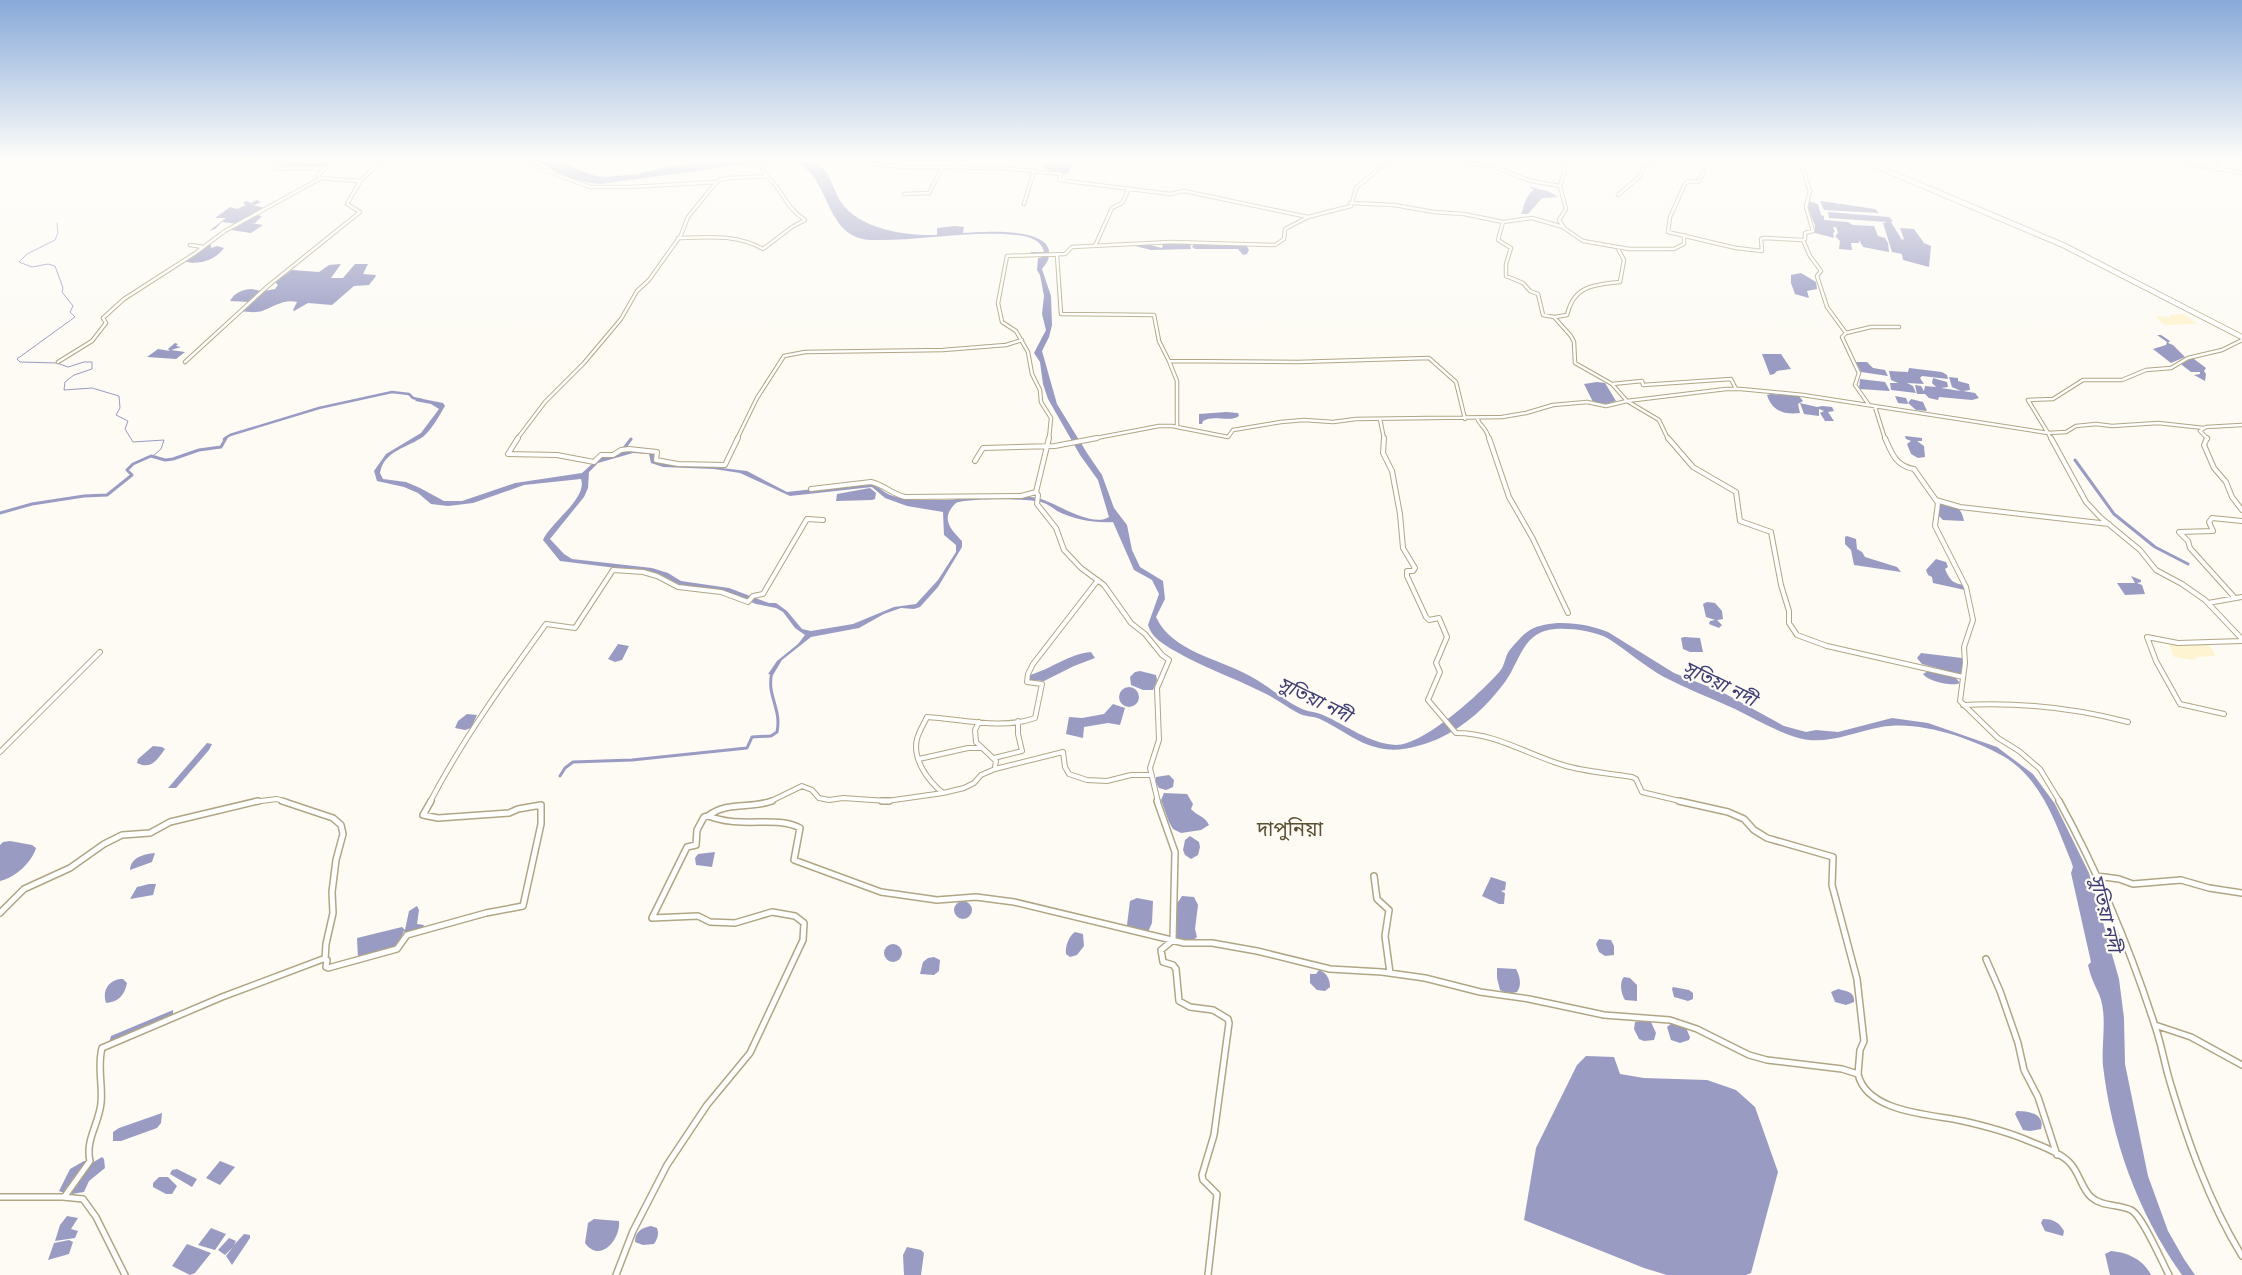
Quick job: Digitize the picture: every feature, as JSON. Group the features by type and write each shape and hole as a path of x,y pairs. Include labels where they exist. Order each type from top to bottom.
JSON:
{"highway":[{"path":"2004,220 2071,249 2242,338"}],"street":[{"path":"58,362 87,346 101,334 106,323 103,318 124,299 203,248 225,231 244,220"},
{"path":"185,362 268,286 351,220"},
{"path":"686,220 678,238 649,280 637,291 621,319 584,363 545,402 507,453 557,455 594,462 601,455 613,455 622,450 653,450 657,452 656,460 678,464 726,465 757,398 784,356 805,352 943,350 1006,345 1022,340"},
{"path":"678,238 708,235 750,241 762,248 792,226 804,220"},
{"path":"1095,246 1097,236 1108,220"},
{"path":"1208,1275 1217,1194 1203,1180 1202,1175 1214,1135 1229,1022 1228,1019 1210,1009 1186,1007 1179,1001 1176,969 1163,962 1160,953 1173,940 1175,852 1157,800 1150,768 1159,740 1157,688 1169,660 1162,655 1145,634 1131,623 1098,580 1081,568 1064,550 1056,528 1036,502 1048,446 1051,418 1041,402 1040,390 1032,374 1028,352 1016,332 1002,322 998,303 1007,256 1050,256 1065,254 1072,248 1171,242 1275,245 1284,239 1285,229 1301,220"},
{"path":"1495,220 1513,220"},
{"path":"1541,220 1563,227 1583,241 1629,249 1674,250 1684,244 1684,236"},
{"path":"1560,220 1563,227"},
{"path":"1670,220 1668,232 1741,248 1762,251 1761,239 1764,238 1803,240"},
{"path":"1810,220 1813,231 1805,233 1805,239 1803,240 1810,256 1821,271 1817,276 1818,290 1826,309 1846,333"},
{"path":"1502,222 1502,230 1498,240 1511,248 1506,264 1506,276 1523,283 1530,291 1538,294 1544,315 1555,317 1567,315 1570,303 1590,285 1620,282 1624,260 1616,247"},
{"path":"190,245 203,248"},
{"path":"1736,245 1741,248"},
{"path":"1057,255 1061,314 1154,315 1159,342 1177,380 1177,427"},
{"path":"1555,317 1572,338 1575,363 1612,384 1627,401 1659,420 1669,441 1694,467 1736,492 1740,521 1771,532 1781,585 1789,611 1789,623 1797,635 1827,646 1963,676"},
{"path":"1869,406 1855,385 1859,373 1842,337 1846,333 1871,327 1899,327"},
{"path":"2242,338 2222,350 2188,358 2171,368 2146,370 2122,380 2083,380 2054,399 2028,400 2086,502 2140,550 2156,570 2182,584 2207,603 2242,640"},
{"path":"1169,361 1298,362 1429,358 1456,382 1465,419"},
{"path":"1612,384 1642,381 1643,384 1731,379 1736,389"},
{"path":"975,461 983,448 1048,446 1166,425 1228,437 1233,430 1281,422 1465,419 1518,415 1553,405 1587,402 1606,406 1627,401 1736,389 1803,395 2048,433 2066,432 2076,426 2096,424 2112,426 2158,423 2204,428 2242,425"},
{"path":"1875,407 1888,445 1899,463 1904,467 1914,469 1938,503 1935,526 1946,544 1966,587 1973,620 1964,646 1960,701 1974,712 1998,738 2019,751 2040,769 2068,816 2098,876 2122,931 2155,1025 2179,1114 2195,1160 2228,1231 2242,1256"},
{"path":"1477,418 1487,429 1492,450 1509,497 1533,539 1568,613"},
{"path":"1380,419 1385,444 1383,453 1392,471 1400,514 1401,543 1415,568 1413,571 1406,571 1407,576 1426,617 1429,620 1439,618 1446,630 1447,637 1436,663 1440,672 1428,700 1441,718 1456,733 1473,732 1485,734 1549,760 1580,770 1632,777 1636,779 1642,792 1728,812 1744,819 1754,830 1766,838 1832,857 1832,884 1857,979 1864,1041 1860,1050 1858,1074 1863,1087 1880,1101 1990,1128 2032,1142 2069,1162 2090,1197 2100,1202 2132,1210 2140,1219 2169,1275"},
{"path":"2204,428 2200,431 2208,439 2204,445 2214,468 2226,482 2232,496 2242,510"},
{"path":"811,489 873,482 891,494 905,497 1021,496 1037,494"},
{"path":"1936,500 1960,507 2109,524"},
{"path":"2235,598 2190,548 2188,541 2179,532 2214,531 2209,522 2212,518 2242,521"},
{"path":"0,913 24,889 70,868 104,844 122,835 150,833 170,822 261,800 277,800 333,818 341,825 343,834 336,860 332,892 333,913 326,944 326,967 328,968 397,949 407,935 486,913 523,906 541,824 542,805 509,812 438,818 424,815 452,760 480,716 546,624 574,628 613,570 643,572 657,576 678,587 721,592 748,602 753,596 763,594 807,519 823,520"},
{"path":"943,793 935,788 919,759 917,740 927,717 979,722 1018,721 1035,718 1039,709 1038,699 1042,684 1030,683 1027,679 1033,664 1098,580"},
{"path":"2207,603 2242,597"},
{"path":"2224,714 2180,704 2156,661 2147,637 2178,643 2242,640"},
{"path":"0,752 100,652"},
{"path":"1963,705 2029,706 2095,713 2128,722"},
{"path":"994,758 1022,751 1017,730 1018,721"},
{"path":"979,722 975,736 976,742 994,758 995,768"},
{"path":"919,759 968,748 981,748"},
{"path":"616,1275 634,1231 667,1165 707,1105 750,1053 795,960 805,931 804,923 795,916 772,912 735,922 710,922 698,916 652,918 687,847 696,845 700,824 704,817 716,809 744,804 758,804 802,786 812,790 819,798 829,800 843,798 887,801 943,793 964,788 974,783 981,775 995,769 1063,752 1065,767 1069,774 1087,780 1107,781 1131,775 1151,775"},
{"path":"708,816 735,822 769,822 797,825 800,828 800,835 793,856 794,860 881,892 937,900 976,897 1014,902 1184,943 1212,943 1257,950 1330,969 1425,978 1480,992 1529,999 1604,1015 1670,1020 1697,1029 1758,1058 1842,1069 1858,1074"},
{"path":"1374,876 1377,899 1389,910 1385,936 1390,974"},
{"path":"2098,876 2119,879 2133,884 2181,880 2209,888 2242,894"},
{"path":"65,1196 90,1161 87,1149 101,1104 99,1067 102,1048 222,997 326,959"},
{"path":"1986,959 2000,991 2018,1043 2024,1070 2038,1098 2057,1155"},
{"path":"2155,1025 2191,1037 2242,1065"},
{"path":"0,1197 65,1196 83,1199 87,1203 125,1275"}],"shaded area":[{"path":"2184,314 2198,324 2164,325 2155,316 2170,317 2170,315"},
{"path":"2168,642 2206,642 2215,653 2215,656 2198,657 2192,660 2174,657"}],"water":[{"path":"223,220 244,220 238,224 222,222 215,229 209,231"},
{"path":"247,220 258,220 251,223 263,225 251,233 231,230"},
{"path":"837,220 863,220 885,229 925,235 937,235 937,228 955,226 964,227 963,233 1017,233 1042,241 1049,249 1048,260 1042,269 1051,296 1052,325 1049,337 1042,351 1057,404 1102,475 1114,508 1127,525 1132,550 1140,567 1163,581 1165,599 1156,617 1163,629 1185,647 1250,676 1301,709 1323,715 1358,733 1386,744 1408,743 1436,727 1480,692 1500,671 1509,651 1527,632 1538,626 1569,623 1590,626 1608,632 1674,673 1722,692 1784,726 1806,732 1816,730 1838,732 1892,718 1928,723 1997,747 2033,774 2055,804 2089,873 2119,979 2124,1018 2125,1064 2148,1176 2168,1231 2195,1275 2182,1275 2166,1251 2140,1201 2120,1149 2107,1094 2103,1066 2104,1020 2102,1002 2088,965 2091,962 2071,873 2073,867 2059,831 2046,803 2028,777 2003,756 1990,749 1944,732 1928,728 1896,725 1828,740 1806,740 1795,737 1664,677 1604,636 1583,631 1561,629 1544,631 1529,641 1498,691 1475,715 1458,728 1438,739 1417,746 1394,750 1371,746 1320,719 1298,713 1265,693 1196,662 1171,649 1155,637 1148,625 1159,594 1152,580 1134,570 1113,522 1078,519 1057,511 1044,503 1013,499 962,501 956,503 951,508 948,514 949,523 962,541 962,547 938,587 920,607 914,609 901,608 884,614 859,628 811,637 782,660 773,675 768,674 777,661 798,644 805,635 795,628 783,612 776,608 756,604 736,596 684,587 648,572 560,561 543,540 579,494 582,486 581,479 524,485 473,503 448,506 431,504 418,493 404,487 377,481 374,471 386,454 421,433 439,409 431,404 415,401 418,398 443,403 445,406 427,433 418,440 391,454 382,465 380,473 383,479 406,482 444,501 462,501 515,483 582,473 601,456 628,450 655,454 655,460 747,471 787,492 866,483 905,499 952,500 1024,496 1041,499 1094,520 1102,520 1109,517 1098,480 1080,455 1048,399 1043,384 1040,362 1034,353 1046,330 1042,314 1044,296 1040,275 1037,270 1038,258 1043,257 1044,254 1030,255 1031,252 1044,252 1040,244 1026,236 999,234 872,240 856,237 844,229","holes":["633,453 649,454 651,463 663,467 714,469 740,473 790,496 872,487 885,498 907,506 943,512 944,535 956,545 956,552 938,580 916,604 894,607 853,624 811,631 802,629 787,611 776,603 769,603 729,588 681,581 668,573 652,568 572,559 564,554 550,539 584,497 588,488 589,472 598,463"]},
{"path":"1813,220 1848,222 1853,225 1874,226 1878,236 1885,238 1888,243 1889,252 1863,247 1859,240 1859,243 1851,243 1852,250 1839,249 1840,241 1835,236 1838,233 1836,227 1833,227 1835,232 1833,233 1834,238 1815,233"},
{"path":"1865,220 1892,220 1891,222 1902,240 1904,239 1900,228 1914,229 1924,243 1931,246 1929,267 1903,260 1902,254 1892,252 1883,223 1887,222"},
{"path":"1190,243 1191,249 1151,250 1135,246 1146,244 1162,248 1163,244"},
{"path":"1194,244 1246,245 1249,250 1247,254 1243,255 1238,249 1195,249 1192,247"},
{"path":"208,245 211,245 211,248 217,246 224,248 216,256 206,261 195,263 184,261"},
{"path":"341,264 331,278 343,278 355,264 368,264 363,274 376,276 369,285 354,286 332,305 308,303 294,311 297,302 292,301 260,312 241,311 264,291 275,289 278,285 275,282 292,270 319,272 329,265"},
{"path":"1801,273 1816,282 1817,289 1807,291 1809,298 1795,294 1791,283 1791,275"},
{"path":"252,289 261,291 249,302 230,301 239,292"},
{"path":"2157,335 2161,335 2170,341 2168,343 2173,345 2185,357 2171,363 2153,349 2166,345 2167,342"},
{"path":"175,343 178,344 176,346 181,347 171,350 185,352 176,359 147,357 158,349 170,351 168,349"},
{"path":"1762,354 1781,354 1791,369 1777,371 1770,375"},
{"path":"2194,359 2206,368 2204,371 2206,374 2205,381 2194,375 2200,374 2200,372 2191,372 2182,365 2182,363"},
{"path":"1856,362 1867,362 1873,368 1885,370 1888,376 1861,372"},
{"path":"1909,368 1942,372 1947,375 1948,379 1922,376 1920,378 1924,384 1907,383 1913,386 1916,393 1891,390 1890,383 1898,383 1891,380 1889,371 1908,372"},
{"path":"1949,377 1958,378 1958,381 1969,384 1970,390 1963,391 1975,393 1979,398 1972,400 1939,397 1938,400 1929,398 1925,394 1917,394 1915,385 1921,386 1924,391 1925,386 1936,387 1932,383 1933,378 1947,382 1948,387 1941,388 1961,391 1952,387"},
{"path":"1860,379 1885,382 1890,391 1859,389"},
{"path":"1605,383 1616,401 1603,405 1594,404 1584,384"},
{"path":"1767,395 1799,396 1803,401 1798,404 1800,413 1779,411 1769,400"},
{"path":"1895,396 1906,398 1908,403 1898,403"},
{"path":"1911,399 1923,402 1927,411 1916,410 1908,403"},
{"path":"1800,403 1817,407 1832,407 1834,411 1828,412 1834,421 1825,421 1820,413 1824,411 1819,409 1819,416 1804,414"},
{"path":"1238,413 1239,416 1231,419 1207,419 1202,424 1199,424 1199,414"},
{"path":"1905,436 1922,438 1922,441 1917,441 1924,446 1925,457 1918,458 1911,454 1907,444 1911,441 1906,439"},
{"path":"870,488 876,493 875,499 836,501 837,494"},
{"path":"1940,503 1959,509 1964,521 1943,520 1938,515"},
{"path":"1845,537 1856,539 1857,549 1865,557 1897,567 1901,572 1854,565 1851,550 1845,544"},
{"path":"1936,559 1946,562 1948,567 1945,569 1950,578 1954,582 1964,585 1965,590 1933,583 1932,577 1928,575 1926,570"},
{"path":"2131,576 2141,580 2141,582 2137,583 2142,585 2145,594 2125,595 2117,583 2135,583"},
{"path":"1707,602 1715,603 1722,611 1723,619 1717,620 1722,625 1719,628 1709,624 1710,621 1715,620 1706,617 1703,604"},
{"path":"1681,638 1700,638 1703,652 1690,652 1683,649"},
{"path":"618,644 629,646 622,660 615,662 608,659"},
{"path":"1091,652 1095,658 1044,681 1030,680 1030,675 1075,656"},
{"path":"1921,653 1962,658 1964,664 1962,675 1922,664 1917,658"},
{"path":"1140,671 1156,675 1157,680 1153,690 1143,690 1131,685 1130,677 1135,672"},
{"path":"1928,671 1955,677 1960,683 1946,684 1935,681 1923,674"},
{"path":"1129,687 1136,690 1139,697 1136,704 1129,707 1122,704 1119,697 1122,690"},
{"path":"1113,704 1125,708 1120,725 1108,723 1084,727 1083,738 1066,734 1069,717 1082,718 1104,714"},
{"path":"467,714 477,715 471,728 465,730 455,728 458,721"},
{"path":"207,743 212,744 209,750 176,788 168,788"},
{"path":"153,746 165,749 150,765 137,763 138,759"},
{"path":"1169,775 1174,780 1173,787 1166,790 1159,788 1156,783 1156,777"},
{"path":"1164,793 1187,794 1193,804 1191,809 1209,825 1201,830 1181,833 1173,829 1161,800"},
{"path":"1190,836 1199,842 1200,847 1198,855 1191,859 1185,855 1183,850 1185,840"},
{"path":"10,841 32,845 36,848 31,859 22,869 11,877 0,881 0,845 3,842"},
{"path":"715,852 712,867 696,865 695,858 698,854"},
{"path":"155,853 152,862 130,870 135,859 143,855"},
{"path":"1491,877 1506,882 1505,890 1501,891 1505,893 1504,904 1499,904 1482,896"},
{"path":"156,884 153,895 130,899 137,887"},
{"path":"1182,896 1194,897 1198,905 1195,929 1197,937 1191,942 1177,940 1176,935 1176,905"},
{"path":"1137,898 1153,901 1152,923 1148,932 1128,927 1127,925 1130,901"},
{"path":"959,901 967,901 972,906 970,917 959,919 954,914 954,906"},
{"path":"417,906 419,910 417,924 424,925 422,930 406,934 404,931 397,947 358,958 357,938 402,927 405,930 409,911"},
{"path":"1075,932 1083,934 1084,946 1077,955 1070,957 1066,954 1066,948 1069,939"},
{"path":"1599,939 1611,940 1614,946 1614,955 1605,956 1599,952 1596,944"},
{"path":"893,944 899,947 902,953 899,959 893,962 887,959 884,953 887,947"},
{"path":"934,957 940,960 939,971 934,975 920,974 923,962 928,958"},
{"path":"1497,968 1516,969 1520,980 1517,992 1508,994 1500,990"},
{"path":"1319,970 1328,977 1330,987 1325,991 1317,990 1310,983 1310,974 1316,974"},
{"path":"1624,977 1630,978 1637,985 1637,1001 1625,1000 1621,985"},
{"path":"120,979 127,983 125,991 117,999 106,1003 105,994 107,987 112,982"},
{"path":"1673,987 1689,990 1693,993 1693,999 1688,1001 1674,997"},
{"path":"1838,989 1852,994 1854,1002 1846,1005 1835,1002 1831,992"},
{"path":"173,1010 173,1014 169,1018 109,1043 111,1036"},
{"path":"1647,1020 1651,1022 1656,1033 1654,1040 1644,1041 1639,1039 1634,1029 1635,1022"},
{"path":"1672,1023 1686,1028 1690,1037 1689,1040 1680,1043 1671,1040 1667,1027"},
{"path":"1586,1056 1614,1057 1620,1074 1644,1078 1707,1080 1736,1090 1755,1107 1778,1172 1751,1273 1746,1275 1667,1275 1644,1268 1524,1220 1536,1148 1577,1065"},
{"path":"2017,1111 2035,1114 2041,1120 2041,1129 2023,1130 2015,1114"},
{"path":"162,1113 161,1123 157,1128 121,1141 113,1141 113,1132 119,1128"},
{"path":"102,1157 105,1168 89,1181 84,1192 72,1194 71,1191 92,1163"},
{"path":"84,1161 88,1161 64,1193 59,1191 70,1169"},
{"path":"220,1161 235,1167 220,1185 206,1178"},
{"path":"177,1169 197,1179 192,1187 170,1174 172,1170"},
{"path":"159,1177 168,1177 177,1186 172,1194 166,1194 153,1187 153,1183"},
{"path":"67,1216 78,1218 71,1229 78,1231 75,1238 55,1241 60,1225"},
{"path":"594,1219 619,1221 617,1235 608,1247 603,1250 591,1249 585,1243 588,1223"},
{"path":"2043,1219 2053,1220 2058,1223 2064,1231 2063,1236 2045,1231 2041,1223"},
{"path":"651,1226 658,1230 658,1236 654,1244 643,1245 635,1242 636,1235 640,1231"},
{"path":"211,1228 226,1234 215,1250 198,1245"},
{"path":"244,1234 250,1235 250,1238 232,1265 226,1256 233,1247 225,1255 218,1250 229,1238 236,1241 234,1245"},
{"path":"69,1240 73,1242 69,1254 48,1260 54,1243"},
{"path":"187,1244 211,1253 195,1273 190,1275 172,1266"},
{"path":"907,1247 921,1250 924,1253 921,1275 904,1275 903,1255"},
{"path":"2111,1251 2123,1253 2139,1261 2151,1275 2110,1275 2105,1254"}],"waterway":[{"path":"57,223 58,233 55,240 27,254 19,262 32,267 48,264 55,266 63,288 62,292 73,306 70,312 75,317 17,359 20,362 57,363 68,367 84,362 92,362 92,369 74,375 65,382 64,390 92,388 119,396 120,408 116,415 128,421 125,429 133,442 164,440 161,449 153,456"},
{"path":"224,439 230,435 319,408 392,392 409,394 413,398 422,400"},
{"path":"0,513 32,504 84,496 107,495 132,475 127,470 133,464 151,456 165,460 173,459 199,450 221,447 226,438"},
{"path":"622,451 631,439"},
{"path":"2075,460 2114,514 2155,547 2188,564"},
{"path":"560,776 565,768 573,762 632,760 747,748 752,737 771,736 777,732 777,716 771,688 772,672"}],"district":[{"name":"দাপুনিয়া","path":"1290,829"}],"water label":[{"name":"সুতিয়া নদী","path":"1720,683"},
{"name":"সুতিয়া নদী","path":"1315,699"},
{"name":"সুতিয়া নদী","path":"2106,913"}]}
